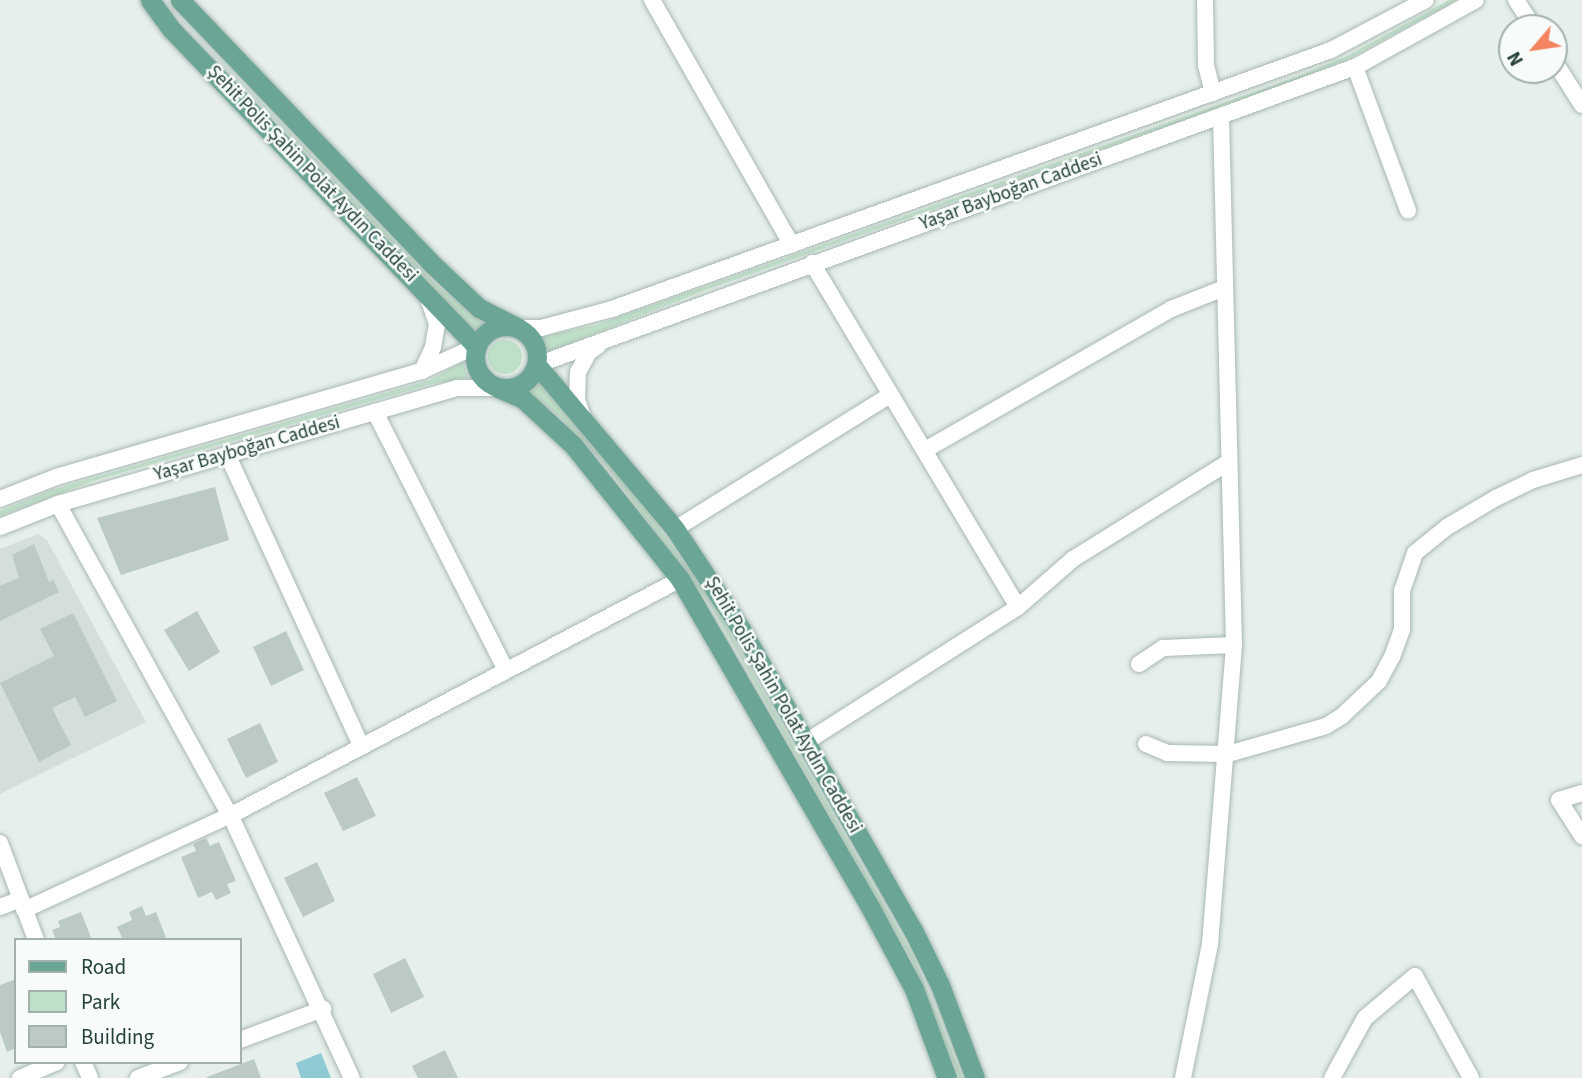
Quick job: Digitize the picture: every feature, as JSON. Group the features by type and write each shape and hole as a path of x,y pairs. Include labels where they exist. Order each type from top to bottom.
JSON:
{"main road":[{"name":"Şehit Polis Şahin Polat Aydın Caddesi","path":"150,0 172,30 476,346"},
{"name":"Şehit Polis Şahin Polat Aydın Caddesi","path":"180,0 430,262 479,307 519,328"},
{"path":"498,327 519,328 535,344 537,365 526,382 498,388 477,369 476,346 498,327"},
{"name":"Şehit Polis Şahin Polat Aydın Caddesi","path":"537,365 675,529 741,629 913,930 940,985 975,1078"},
{"name":"Şehit Polis Şahin Polat Aydın Caddesi","path":"498,388 522,398 573,445 680,579 876,917 914,989 947,1078"}],"street":[{"path":"652,0 792,245"},
{"path":"1205,0 1206,65 1213,93"},
{"name":"Yaşar Bayboğan Caddesi","path":"519,328 541,328 612,309 1213,93 1331,50 1426,0"},
{"name":"Yaşar Bayboğan Caddesi","path":"537,365 624,331 1355,67 1476,0"},
{"path":"1355,67 1408,210"},
{"path":"1568,83 1582,105"},
{"path":"1183,1078 1210,944 1228,754 1234,645 1227,463 1221,117"},
{"path":"812,263 1018,607"},
{"path":"925,450 1171,309 1224,288"},
{"path":"422,371 433,347 436,324 426,292"},
{"path":"583,419 577,400 578,372 589,352 624,331"},
{"name":"Yaşar Bayboğan Caddesi","path":"0,499 56,477 422,371 476,346"},
{"name":"Yaşar Bayboğan Caddesi","path":"0,527 58,504 457,388 498,388"},
{"path":"675,529 890,395"},
{"path":"375,412 505,668"},
{"path":"227,454 361,746"},
{"path":"806,742 1018,607 1073,559 1227,463"},
{"path":"1146,744 1167,753 1228,754 1326,726 1342,716 1379,681 1392,657 1402,630 1402,591 1415,553 1447,527 1496,498 1534,480 1582,465"},
{"path":"58,504 230,815 323,1009 352,1078"},
{"path":"0,907 22,904 230,815 505,668 680,579"},
{"path":"1139,664 1163,648 1234,645"},
{"path":"1582,793 1559,800 1582,836"},
{"path":"0,843 35,938"},
{"path":"1332,1078 1365,1018 1415,976 1471,1078"},
{"path":"242,1039 323,1009"},
{"path":"20,1078 52,1064"},
{"path":"138,1078 175,1064"}],"shaded area":[{"path":"38,534 47,540 146,722 0,794 0,549"}],"green space":[{"path":"162,0 437,285 484,324 471,332 435,288"},
{"path":"1449,0 1457,0 1348,59 1294,81 706,290 548,352 541,337 596,325 1293,78 1347,56"},
{"path":"505,340 517,345 522,357 517,369 505,374 493,369 488,357 493,345"},
{"path":"463,362 468,378 432,384 93,481 0,516 0,511 51,490 430,380"},
{"path":"541,381 655,521 714,605 914,957 963,1078 959,1078 911,959 711,606 606,466 556,414 528,392"}],"water":[{"path":"321,1053 331,1078 301,1078 296,1063"}],"building":[{"path":"215,487 229,540 121,575 97,518"},
{"path":"34,544 49,582 53,580 59,592 0,621 0,586 19,578 12,555"},
{"path":"197,611 220,652 189,671 164,630"},
{"path":"73,613 117,701 85,717 75,697 52,708 71,745 39,762 0,683 54,656 40,629"},
{"path":"286,631 304,670 271,686 253,647"},
{"path":"260,723 278,762 246,778 227,739"},
{"path":"357,777 376,816 343,831 324,793"},
{"path":"206,838 210,846 219,842 236,881 227,884 231,893 216,900 212,892 198,898 181,857 196,851 193,844"},
{"path":"317,862 335,901 303,917 284,878"},
{"path":"142,906 146,916 156,912 166,938 122,938 117,927 132,920 129,912"},
{"path":"81,912 91,938 55,938 52,930 60,927 58,921"},
{"path":"405,958 424,997 391,1013 373,974"},
{"path":"14,980 14,1049 7,1052 0,1032 0,985"},
{"path":"445,1050 458,1078 418,1078 412,1066"},
{"path":"254,1059 261,1078 207,1078 207,1077"}]}
